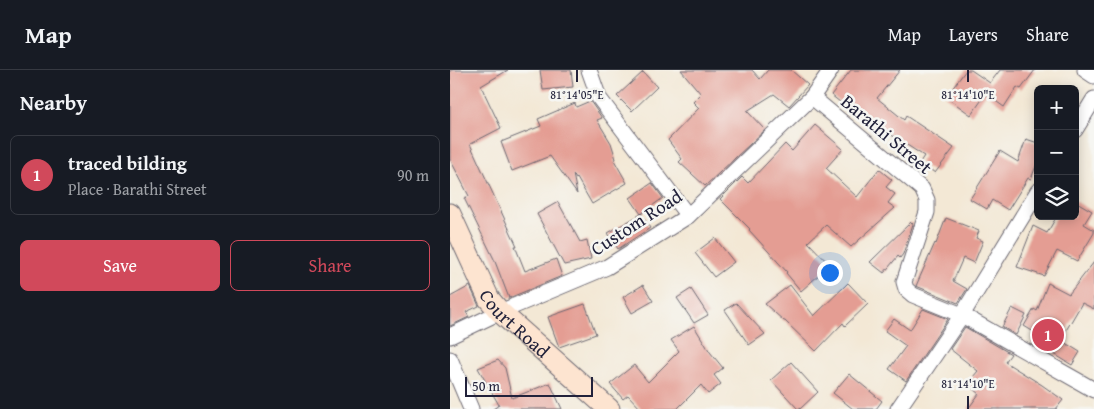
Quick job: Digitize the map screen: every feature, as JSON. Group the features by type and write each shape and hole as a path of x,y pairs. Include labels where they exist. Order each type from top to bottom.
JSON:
{"street":[{"path":"589,70 599,98 688,216"},
{"name":"Custom Road","path":"450,336 500,312 607,267 688,216 812,97 831,70"},
{"path":"1085,70 1094,76"},
{"name":"Barathi Street","path":"812,97 922,189 927,200 927,212 904,282 906,289 962,316 1094,390"},
{"path":"1079,123 1094,99"},
{"path":"898,409 962,316 1034,199"},
{"name":"Court Road","path":"450,214 489,299 500,312 609,409"},
{"path":"450,359 471,409"}],"building":[{"path":"450,70 508,70 481,86 501,128 470,144 517,246 515,246 525,271 556,259 562,276 509,298 494,259 464,198 469,196 450,159"},
{"path":"540,70 571,70 573,87 543,90"},
{"path":"681,70 752,70 760,79 768,70 791,70 808,85 789,106 774,94 747,111 765,130 705,186 679,162 682,159 668,140 699,108 693,102 701,94"},
{"path":"851,70 900,70 877,98 904,120 906,116 954,148 935,173 920,162 924,156 876,125 873,128 831,95"},
{"path":"966,70 971,70 990,83 1000,70 1035,70 1021,89 1017,87 1004,107 986,94 971,115 946,97"},
{"path":"643,72 657,87 632,111 617,96"},
{"path":"590,101 602,118 597,120 611,143 616,159 614,160 627,183 592,204 577,178 573,174 577,194 550,156 512,171 501,142 541,126 538,119 575,103 576,107"},
{"path":"815,125 843,149 826,168 857,197 879,169 892,180 886,187 895,194 888,203 895,208 851,247 826,225 808,242 830,265 801,291 750,229 720,199 742,177 748,183 785,144 792,151"},
{"path":"1026,139 1034,142 1034,171 1031,179 1028,178 1008,210 992,200 987,209 970,199 1000,151 1018,162"},
{"path":"652,183 663,198 641,214 630,198"},
{"path":"558,202 580,242 587,240 591,259 564,265 537,214"},
{"path":"1079,203 1092,211 1084,224 1094,230 1094,233 1077,261 1057,251 1044,276 1017,267 1033,226 1047,233 1055,220 1079,220"},
{"path":"641,214 650,228 618,249 608,233"},
{"path":"946,218 979,231 976,238 983,241 974,263 963,258 953,281 967,289 958,303 916,286"},
{"path":"911,222 913,224 903,254 900,258 898,256 884,273 870,262"},
{"path":"715,238 734,262 714,277 695,253"},
{"path":"1094,262 1094,309 1082,303 1057,346 1024,326 1034,309 1037,311 1048,283 1069,294"},
{"path":"848,283 868,304 845,326 843,323 816,351 765,304 790,285 814,316"},
{"path":"643,285 653,301 632,313 623,297"},
{"path":"470,286 479,306 466,312 469,317 450,326 450,297"},
{"path":"691,289 708,315 694,323 677,298"},
{"path":"736,303 765,334 749,345 725,310"},
{"path":"585,304 596,334 559,347 548,317"},
{"path":"1012,308 1026,315 1016,335 1002,327"},
{"path":"923,309 948,319 906,381 889,369 906,346 885,331 894,319 910,330"},
{"path":"694,326 710,352 723,368 714,375 721,384 708,394 701,385 677,409 641,409 628,395 623,399 610,384 634,365 648,382 679,351 671,340"},
{"path":"965,327 1011,354 1005,362 1063,400 1056,409 968,409 979,394 967,384 978,371 950,349"},
{"path":"1062,341 1080,352 1072,365 1054,354"},
{"path":"498,360 505,368 512,398 550,383 562,409 493,409 499,405 478,368"},
{"path":"791,362 818,392 800,409 771,380"},
{"path":"849,374 882,401 876,409 853,409 833,393"}],"place":[{"name":"traced bilding","path":"1048,335"}]}
